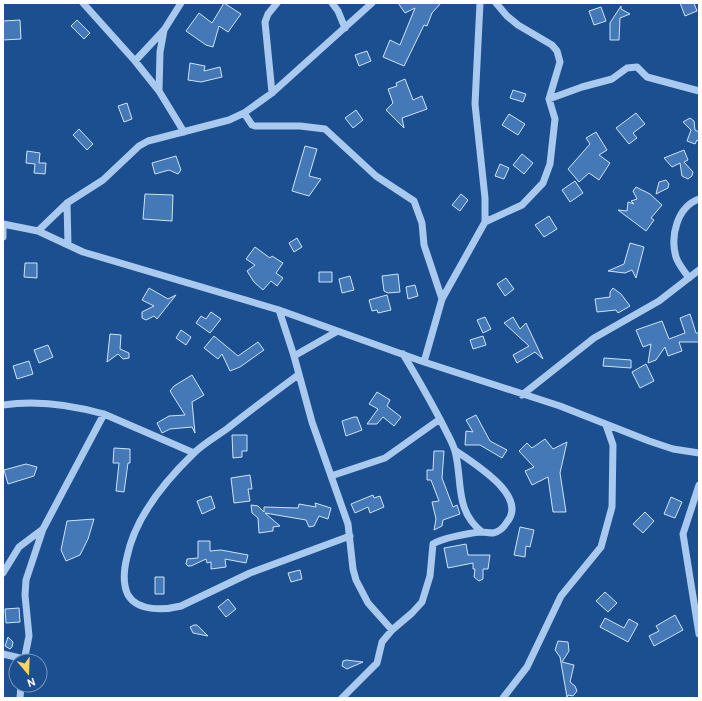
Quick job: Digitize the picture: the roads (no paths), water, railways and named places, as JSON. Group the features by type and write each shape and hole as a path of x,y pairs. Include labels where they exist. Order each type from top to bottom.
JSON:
{"street":[{"path":"83,3 135,60 159,91 184,132"},
{"path":"135,60 164,30 181,3"},
{"path":"272,93 265,22 268,14 277,3"},
{"path":"332,3 338,11 345,28"},
{"path":"38,231 67,203 103,180 139,146 148,141 229,120 244,113 272,93 372,3"},
{"path":"424,362 442,299 485,222 485,198 475,104 480,3"},
{"path":"485,222 522,205 543,183 550,164 555,119 549,99 560,62 557,51 547,41 507,16 496,3"},
{"path":"159,91 160,52 164,30"},
{"path":"549,99 582,87 612,79 627,68 637,68 647,77 699,91"},
{"path":"244,113 252,125 255,126 300,126 325,128 376,176 414,201 422,223 424,245 442,299"},
{"path":"689,278 676,259 673,237 678,219 692,201 699,199"},
{"path":"67,203 68,245"},
{"path":"3,237 3,225 38,231 68,245 112,261 279,310 336,332 522,395 560,406 606,425 674,449 699,453"},
{"path":"522,395 594,338 659,301 699,270"},
{"path":"279,310 294,356 312,422 348,524 353,569 360,591 368,603 392,630"},
{"path":"294,356 336,332"},
{"path":"403,354 440,419 455,450 462,501 472,524 482,532"},
{"path":"298,375 194,453 141,518 133,536 125,566 124,581 128,595 136,604 149,608 162,609 181,606 250,573 350,536"},
{"path":"3,405 26,402 91,410 104,414 194,453"},
{"path":"25,653 29,636 25,595 26,580 44,529 104,414"},
{"path":"330,476 385,458 440,419"},
{"path":"503,698 527,667 561,596 601,547 612,507 613,445 606,425"},
{"path":"342,698 377,663 380,657 382,642 392,630 412,613 422,602 430,576 433,544 482,532 494,533 503,528 509,520 511,511 510,500 499,482 455,450"},
{"path":"699,485 683,534 699,634"},
{"path":"3,573 19,547 44,529"}]}
